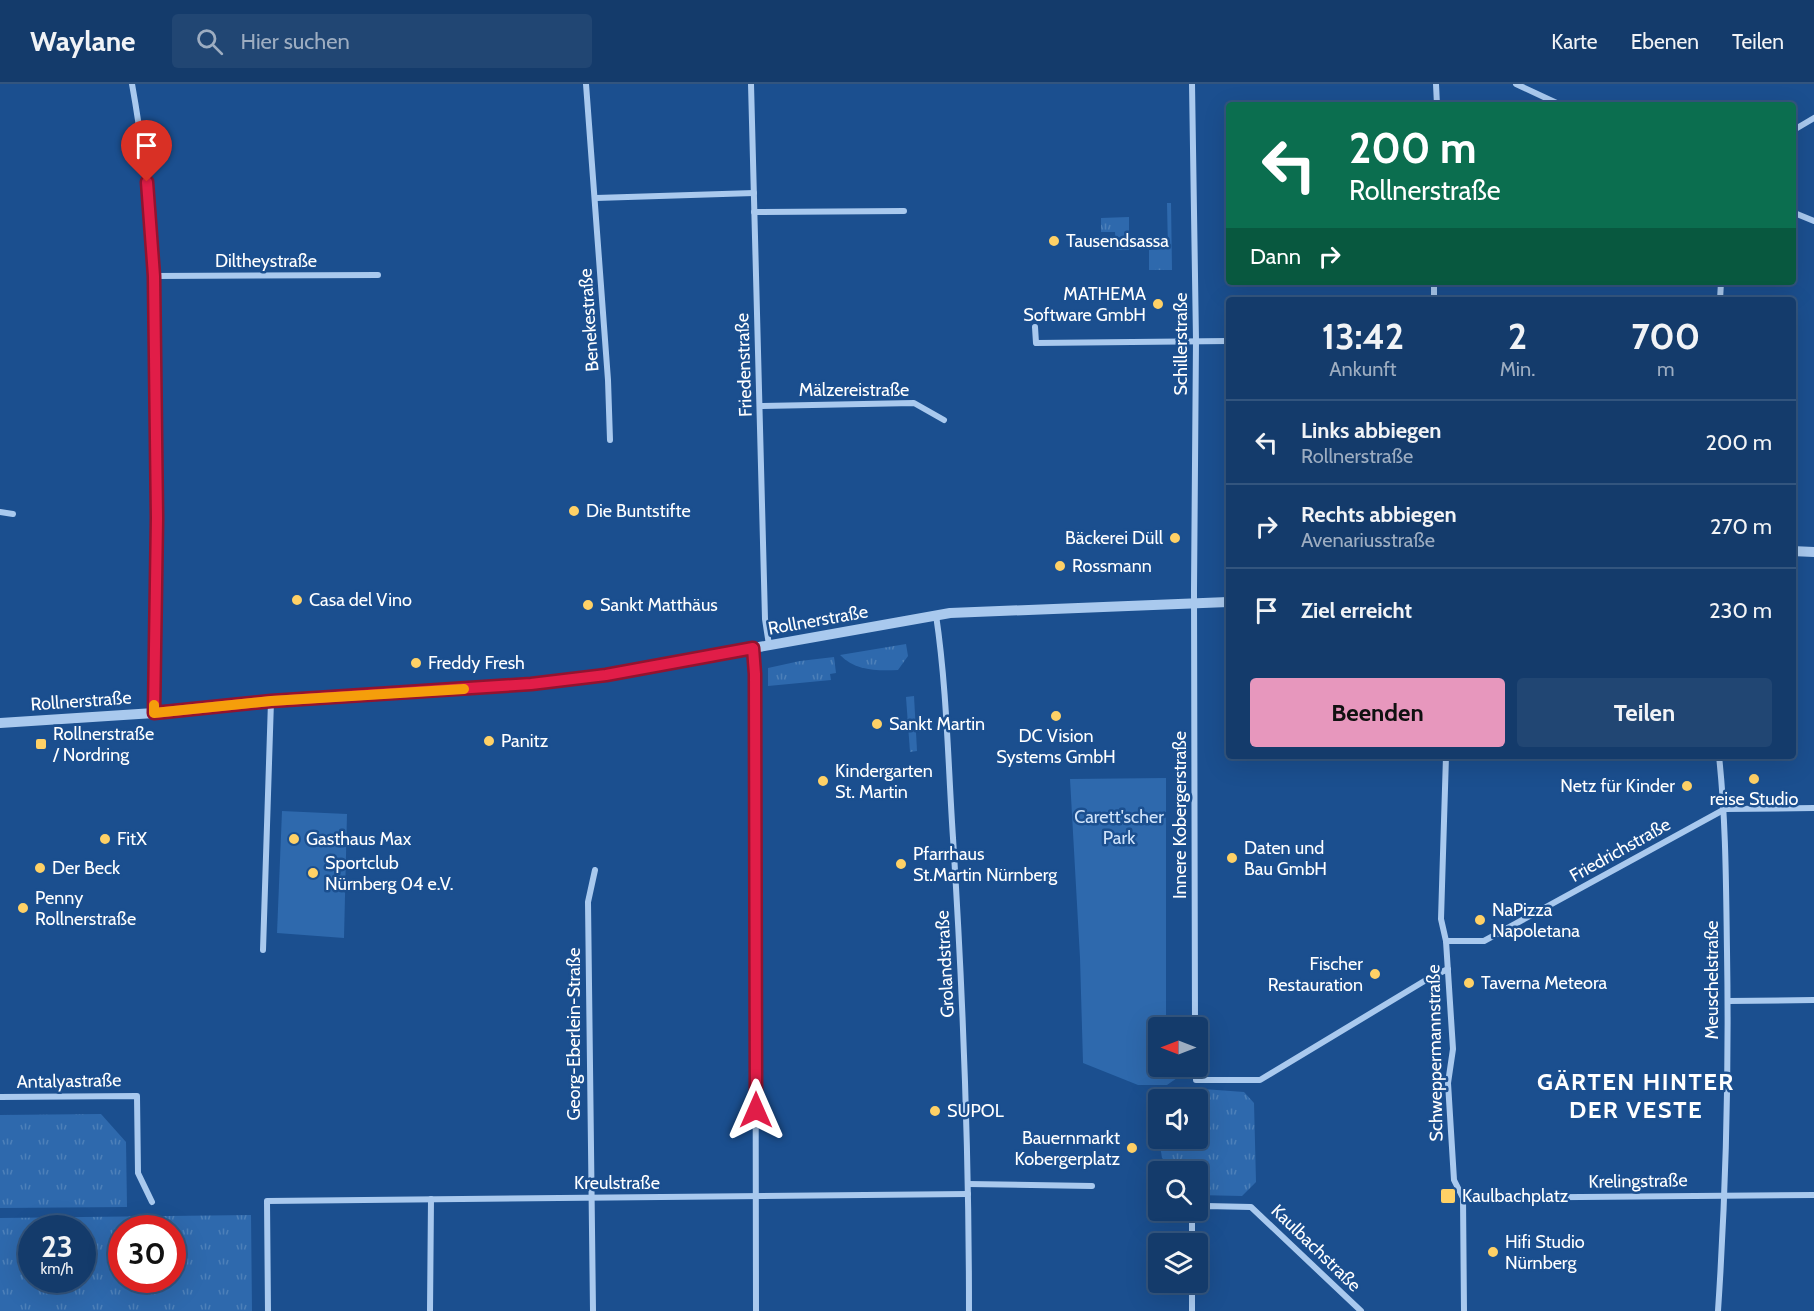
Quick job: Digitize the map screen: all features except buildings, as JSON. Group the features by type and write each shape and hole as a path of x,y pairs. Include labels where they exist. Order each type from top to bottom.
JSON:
{"street":[{"path":"132,84 147,182 154,276 157,518 154,713"},
{"name":"Benekestraße","path":"586,84 596,198 610,440"},
{"name":"Friedenstraße","path":"751,84 765,619 769,645"},
{"name":"Schillerstraße","path":"1192,84 1196,340 1194,603"},
{"path":"1436,84 1437,102"},
{"path":"1516,84 1555,102"},
{"path":"1796,129 1814,118"},
{"path":"596,198 754,193"},
{"path":"754,212 904,211"},
{"path":"1796,214 1814,221"},
{"name":"Diltheystraße","path":"154,276 378,275"},
{"path":"1035,327 1036,343 1226,341"},
{"name":"Mälzereistraße","path":"760,406 914,403 944,420"},
{"path":"0,512 13,514"},
{"path":"1796,551 1814,552"},
{"name":"Rollnerstraße","path":"0,723 154,713 271,701 531,684 614,674 936,615 979,611 1226,602"},
{"name":"Innere Kobergerstraße","path":"1194,603 1195,1017"},
{"name":"Grolandstraße","path":"936,615 942,671 961,959 968,1184 969,1311"},
{"path":"753,648 755,674 756,1311"},
{"path":"263,950 271,701"},
{"name":"Schweppermannstraße","path":"1446,759 1441,919 1446,940 1453,1049 1448,1083 1454,1180 1463,1198 1464,1311"},
{"name":"Meuschelstraße","path":"1718,1311 1725,1194 1728,1001 1725,809 1719,759"},
{"name":"Friedrichstraße","path":"1446,940 1484,941 1725,809 1814,808"},
{"name":"Georg-Eberlein-Straße","path":"593,1311 588,902 595,870"},
{"path":"1196,1077 1196,1080 1260,1080 1431,976 1448,969"},
{"path":"1728,1001 1814,1000"},
{"name":"Antalyastraße","path":"0,1097 137,1096 138,1173 152,1202"},
{"path":"968,1184 1092,1186"},
{"name":"Kreulstraße","path":"268,1311 267,1201 756,1198 968,1194"},
{"name":"Krelingstraße","path":"1463,1198 1814,1195"},
{"path":"430,1311 431,1199"},
{"name":"Kaulbachstraße","path":"1192,1233 1192,1216 1206,1206 1251,1207 1361,1311"},
{"path":"1192,1293 1192,1311"}],"green space":[{"path":"1167,203 1171,203 1172,270 1149,270 1149,250 1168,249"},
{"path":"1129,217 1129,250 1116,250 1115,232 1101,232 1101,218"},
{"path":"906,644 908,656 898,670 875,670 860,667 840,655"},
{"path":"834,657 836,673 830,674 831,680 768,686 768,668"},
{"path":"914,696 917,751 910,752 906,697"},
{"name":"Carett'scher Park","path":"1166,778 1166,1017 1148,1017 1148,1077 1179,1077 1167,1085 1138,1085 1083,1063 1080,958 1070,779"},
{"name":"Sportclub Nürnberg 04 e.V.","path":"282,811 347,814 344,938 277,933"},
{"path":"1208,1089 1244,1092 1254,1103 1256,1182 1242,1196 1208,1195 1208,1161 1165,1161 1162,1158 1161,1149 1208,1149"},
{"path":"101,1114 126,1142 127,1207 0,1208 0,1115"},
{"path":"251,1215 252,1311 0,1311 0,1218 18,1218 18,1293 96,1293 96,1217 108,1217 108,1293 186,1293 186,1216"}],"slow traffic":[{"path":"154,705 154,713 271,701 464,689"}],"place":[{"name":"Tausendsassa","path":"1054,241"},
{"name":"MATHEMA Software GmbH","path":"1158,304"},
{"name":"Die Buntstifte","path":"574,511"},
{"name":"Bäckerei Düll","path":"1175,538"},
{"name":"Rossmann","path":"1060,566"},
{"name":"Casa del Vino","path":"297,600"},
{"name":"Sankt Matthäus","path":"588,605"},
{"name":"Freddy Fresh","path":"416,663"},
{"name":"DC Vision Systems GmbH","path":"1056,716"},
{"name":"Sankt Martin","path":"877,724"},
{"name":"Panitz","path":"489,741"},
{"name":"Rollnerstraße / Nordring","path":"41,744"},
{"name":"reise Studio","path":"1754,779"},
{"name":"Kindergarten St. Martin","path":"823,781"},
{"name":"Netz für Kinder","path":"1687,786"},
{"name":"FitX","path":"105,839"},
{"name":"Gasthaus Max","path":"294,839"},
{"name":"Daten und Bau GmbH","path":"1232,858"},
{"name":"Pfarrhaus St.Martin Nürnberg","path":"901,864"},
{"name":"Der Beck","path":"40,868"},
{"name":"Sportclub Nürnberg 04 e.V.","path":"313,873"},
{"name":"Penny Rollnerstraße","path":"23,908"},
{"name":"NaPizza Napoletana","path":"1480,920"},
{"name":"Fischer Restauration","path":"1375,974"},
{"name":"Taverna Meteora","path":"1469,983"},
{"name":"SUPOL","path":"935,1111"},
{"name":"Bauernmarkt Kobergerplatz","path":"1132,1148"},
{"name":"Kaulbachplatz","path":"1448,1196"},
{"name":"Hifi Studio Nürnberg","path":"1493,1252"}],"district":[{"name":"GÄRTEN HINTER DER VESTE","path":"1636,1095"}],"route":[{"path":"147,182 154,276 157,518 154,713 271,701 437,691 580,679 753,648 755,674 756,1110"}]}
